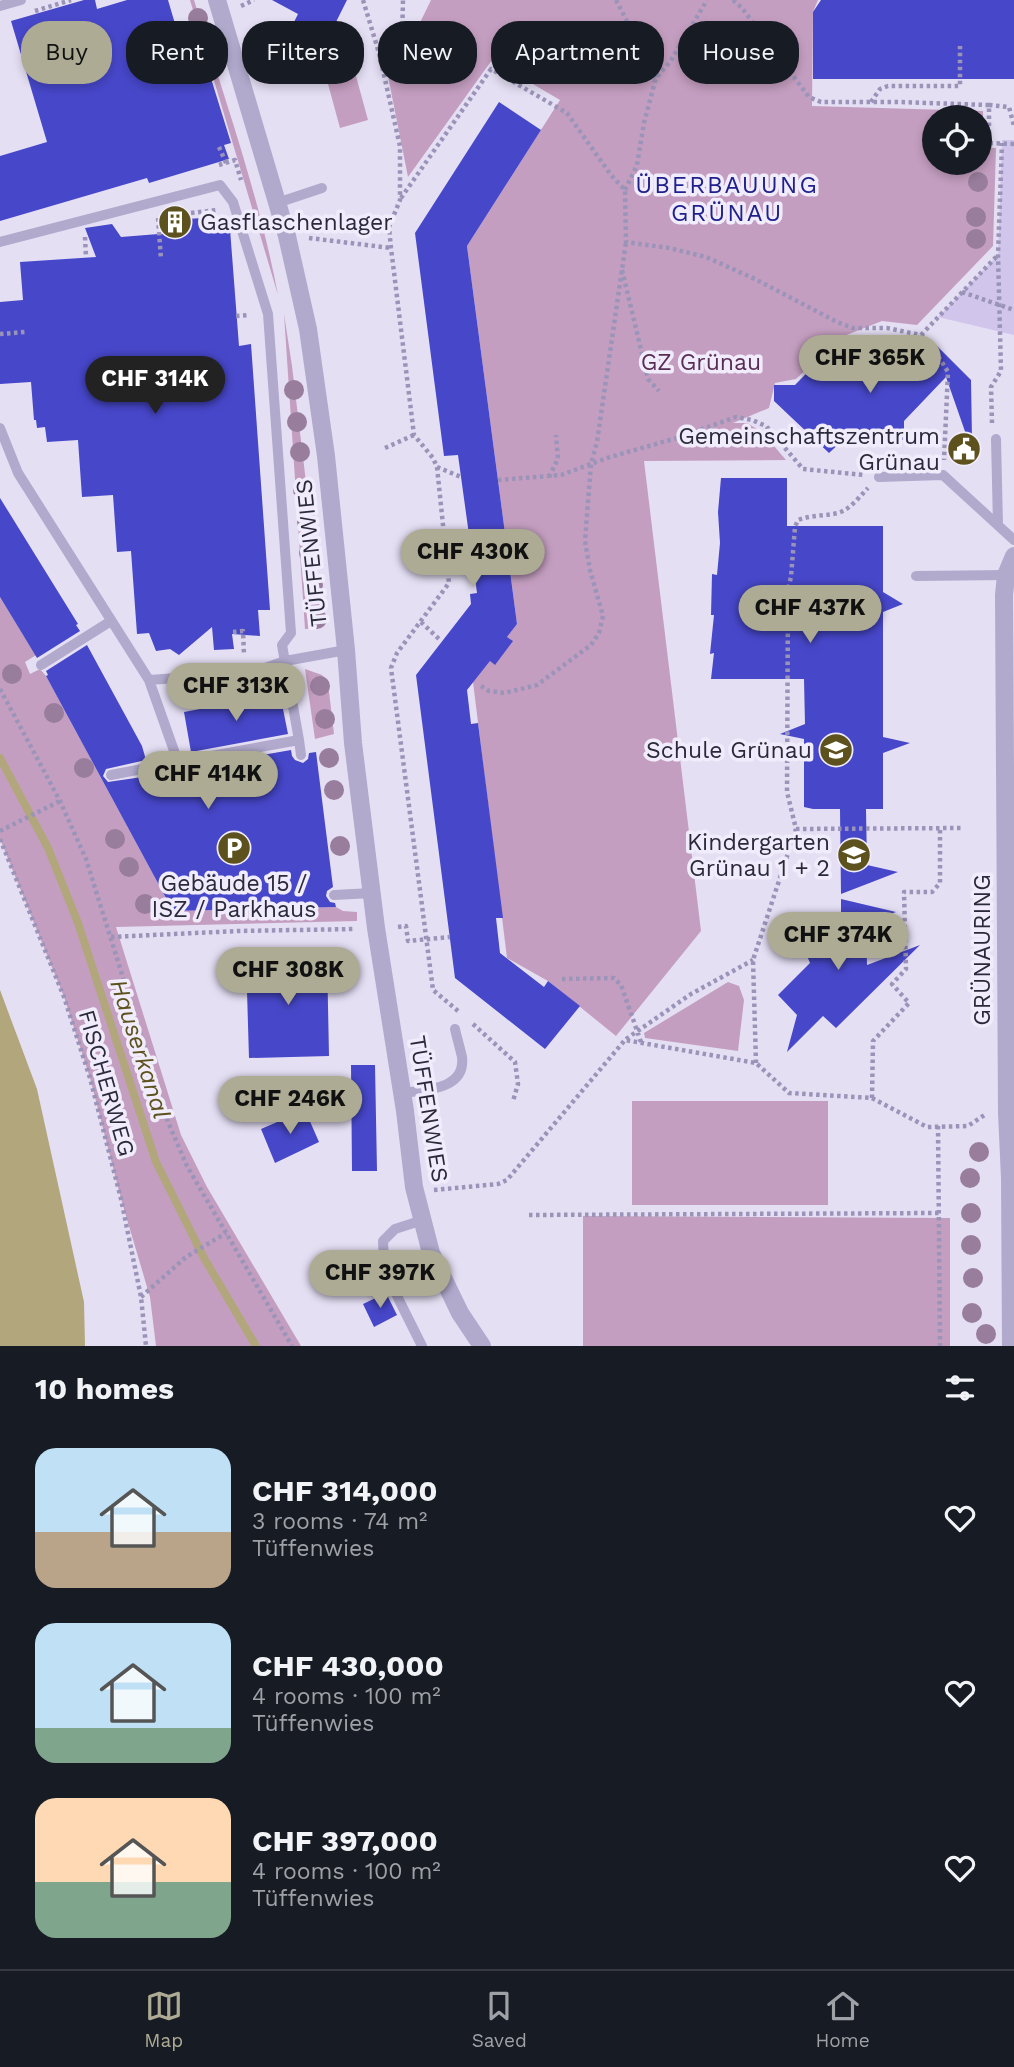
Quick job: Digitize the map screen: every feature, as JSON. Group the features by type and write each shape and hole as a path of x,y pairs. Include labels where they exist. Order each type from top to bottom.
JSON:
{"street":[{"name":"TÜFFENWIES","path":"217,0 287,236 308,329 326,456 353,743 376,928 414,1187 432,1253 460,1313 482,1346"},
{"name":"GRÜNAURING","path":"1011,1346 1004,595 1006,575 1014,556"}],"lane":[{"path":"0,6 21,0"},
{"path":"0,242 220,185 233,202 268,314 290,633 282,645 301,755"},
{"path":"277,203 322,188"},
{"path":"0,428 19,473 149,680 178,762"},
{"path":"996,439 998,525"},
{"path":"878,477 943,475 1014,540"},
{"path":"916,576 1006,575"},
{"path":"41,665 111,621"},
{"path":"149,680 246,673 285,661 346,650"},
{"path":"111,775 299,740"},
{"path":"334,895 372,892"},
{"path":"402,1093 443,1087 460,1073 462,1060 455,1029"},
{"path":"422,1346 384,1262 383,1241 395,1229 423,1220"}],"path":[{"path":"237,8 254,0"},
{"path":"363,0 378,50"},
{"path":"402,21 403,0"},
{"path":"616,0 627,21"},
{"path":"664,69 707,0"},
{"path":"733,0 774,48 809,97 821,102 989,104 1009,107 1014,126"},
{"path":"871,102 880,89 888,86 960,86 960,46"},
{"path":"513,1101 518,1084 515,1062 433,990 391,668 397,653 449,583 437,467 414,435 389,227 400,200 491,69 567,113 611,175 625,190"},
{"path":"386,84 400,146 400,200"},
{"path":"481,686 489,691 504,693 537,685 591,645 599,633 603,616 585,541 591,464 599,430 626,242 625,190 637,165 655,84"},
{"path":"989,104 989,143 1014,144"},
{"path":"996,439 992,426 991,387 1001,371 998,255 1002,143"},
{"path":"219,147 226,163"},
{"path":"214,167 235,160 241,183"},
{"path":"158,218 162,259"},
{"path":"305,237 391,248"},
{"path":"626,242 706,257 853,328 887,328 921,335 932,346 948,372 943,475"},
{"path":"921,335 998,255"},
{"path":"621,266 648,379 659,391"},
{"path":"962,292 1014,310"},
{"path":"0,334 25,332"},
{"path":"498,480 561,475 736,417 752,419 766,426 803,469 878,477"},
{"path":"385,448 414,435"},
{"path":"550,477 558,459 556,435"},
{"path":"437,467 461,477"},
{"path":"453,474 460,470"},
{"path":"756,1063 753,960 796,829 787,792 788,589 795,527 798,520 804,517 849,508 878,477"},
{"path":"421,622 439,639"},
{"path":"233,632 243,631 246,673"},
{"path":"0,689 60,801 86,859 168,1122 187,1166 292,1346"},
{"path":"0,831 60,801"},
{"path":"872,1098 873,1041 909,1003 892,984 905,969 904,892 932,892 940,883 940,828"},
{"path":"796,829 963,828"},
{"name":"FISCHERWEG","path":"0,839 64,998 90,1079 121,1199 141,1297 146,1346"},
{"path":"398,927 406,926 408,941 450,937"},
{"path":"111,937 376,928"},
{"path":"432,1191 498,1184 508,1180 625,1040 691,993 753,960"},
{"path":"562,979 614,978 621,985 642,1042"},
{"path":"625,1040 756,1063 789,1093 872,1098 927,1127 968,1126 987,1114"},
{"path":"938,1126 940,1346"},
{"path":"529,1214 939,1213"},
{"path":"141,1297 186,1257 226,1233"}],"green space":[{"path":"190,0 194,0 201,21 196,21"},
{"name":"GZ Grünau","path":"431,0 818,0 813,12 812,106 922,109 922,175 992,175 992,148 996,148 993,246 917,325 882,321 839,338 796,379 775,383 769,408 733,423 747,423 762,432 786,460 644,461 701,931 616,1036 548,981 507,958 473,682 490,661 512,641 507,637 517,624 467,246 560,100 533,84 664,84 664,21 491,21 491,61 477,81 477,21 421,21"},
{"path":"215,84 220,84 240,146 278,295"},
{"path":"328,84 358,84 368,120 340,128"},
{"path":"390,84 475,84 408,177"},
{"path":"284,314 323,623 319,628 305,629"},
{"path":"0,597 33,651 41,652 25,662 30,674 40,669 46,676 173,911 336,907 343,911 357,912 357,921 116,927 181,1135 207,1187 301,1346 156,1346 150,1297 90,1078 64,997 0,839"},
{"path":"305,669 322,675 328,683 334,734 315,739"},
{"path":"728,982 739,986 744,1000 738,1051 645,1038 644,1033"},
{"path":"632,1101 828,1101 828,1205 632,1205"},
{"path":"583,1216 950,1218 950,1346 583,1346"}],"shaded area":[{"path":"1002,140 1014,140 1014,335 938,317 998,255"},
{"path":"0,990 37,1089 84,1302 85,1346 0,1346"}],"building":[{"path":"84,0 95,0 97,9 127,0 168,0 174,21 126,21 126,84 213,84 231,143 224,145 229,159 149,183 147,178 0,221 0,156 47,142 30,84 112,84 112,21 21,21 21,55 11,21"},
{"path":"272,0 347,0 336,21 294,21 298,14"},
{"path":"821,0 1014,0 1014,79 813,79 813,12"},
{"path":"499,102 541,130 467,246 517,624 507,637 513,641 495,665 490,661 467,690 471,724 478,723 503,918 496,918 500,953 544,987 548,981 580,1006 545,1049 455,978 416,675 471,604 470,594 477,593 458,455 444,456 415,233"},
{"path":"219,217 220,230 230,229 239,346 251,344 270,610 258,610 260,636 232,634 234,649 214,650 212,627 179,655 170,649 156,651 149,633 137,634 131,551 117,552 113,495 82,497 78,440 47,442 45,427 37,428 34,420 31,382 0,384 0,302 23,300 20,262 96,257 85,228 112,224 121,237 171,233 170,220"},
{"path":"838,341 851,356 939,355 935,344 971,380 972,440 968,440 946,377 904,421 904,440 843,440 829,453 774,401 774,385 795,385"},
{"path":"721,478 787,478 787,526 883,526 883,592 903,604 883,612 883,737 910,743 883,753 883,809 866,809 867,865 898,872 841,894 840,809 804,807 804,739 780,734 805,724 804,679 711,679 714,653 710,654 714,615 711,615 712,574 717,575"},
{"path":"0,498 80,631 37,658 0,597"},
{"name":"Gebäude 15 / ISZ / Parkhaus","path":"87,645 142,746 146,760 106,769 103,776 108,782 149,776 151,784 195,775 194,767 291,750 295,760 303,763 308,759 309,753 316,752 333,887 327,891 326,896 336,907 173,911 46,676 46,671"},
{"path":"280,694 288,734 191,752 184,712"},
{"path":"841,899 896,912 866,923 867,965 920,945 836,1028 823,1016 787,1052 797,1015 778,995 810,963 800,939 841,937"},
{"path":"327,956 329,1056 249,1058 246,958"},
{"path":"351,1065 375,1065 377,1171 352,1171"},
{"path":"305,1110 319,1142 275,1163 261,1129"},
{"path":"386,1293 397,1315 374,1327 363,1304"}],"waterway":[{"name":"Hauserkanal","path":"0,758 48,848 78,923 156,1162 204,1258 256,1346"}],"place":[{"name":"Gasflaschenlager","path":"175,222"},
{"name":"Gemeinschaftszentrum Grünau","path":"964,449"},
{"name":"Schule Grünau","path":"836,750"},
{"name":"Gebäude 15 / ISZ / Parkhaus","path":"234,848"},
{"name":"Kindergarten Grünau 1 + 2","path":"854,855"}],"district":[{"name":"ÜBERBAUUNG GRÜNAU","path":"727,199"}]}
